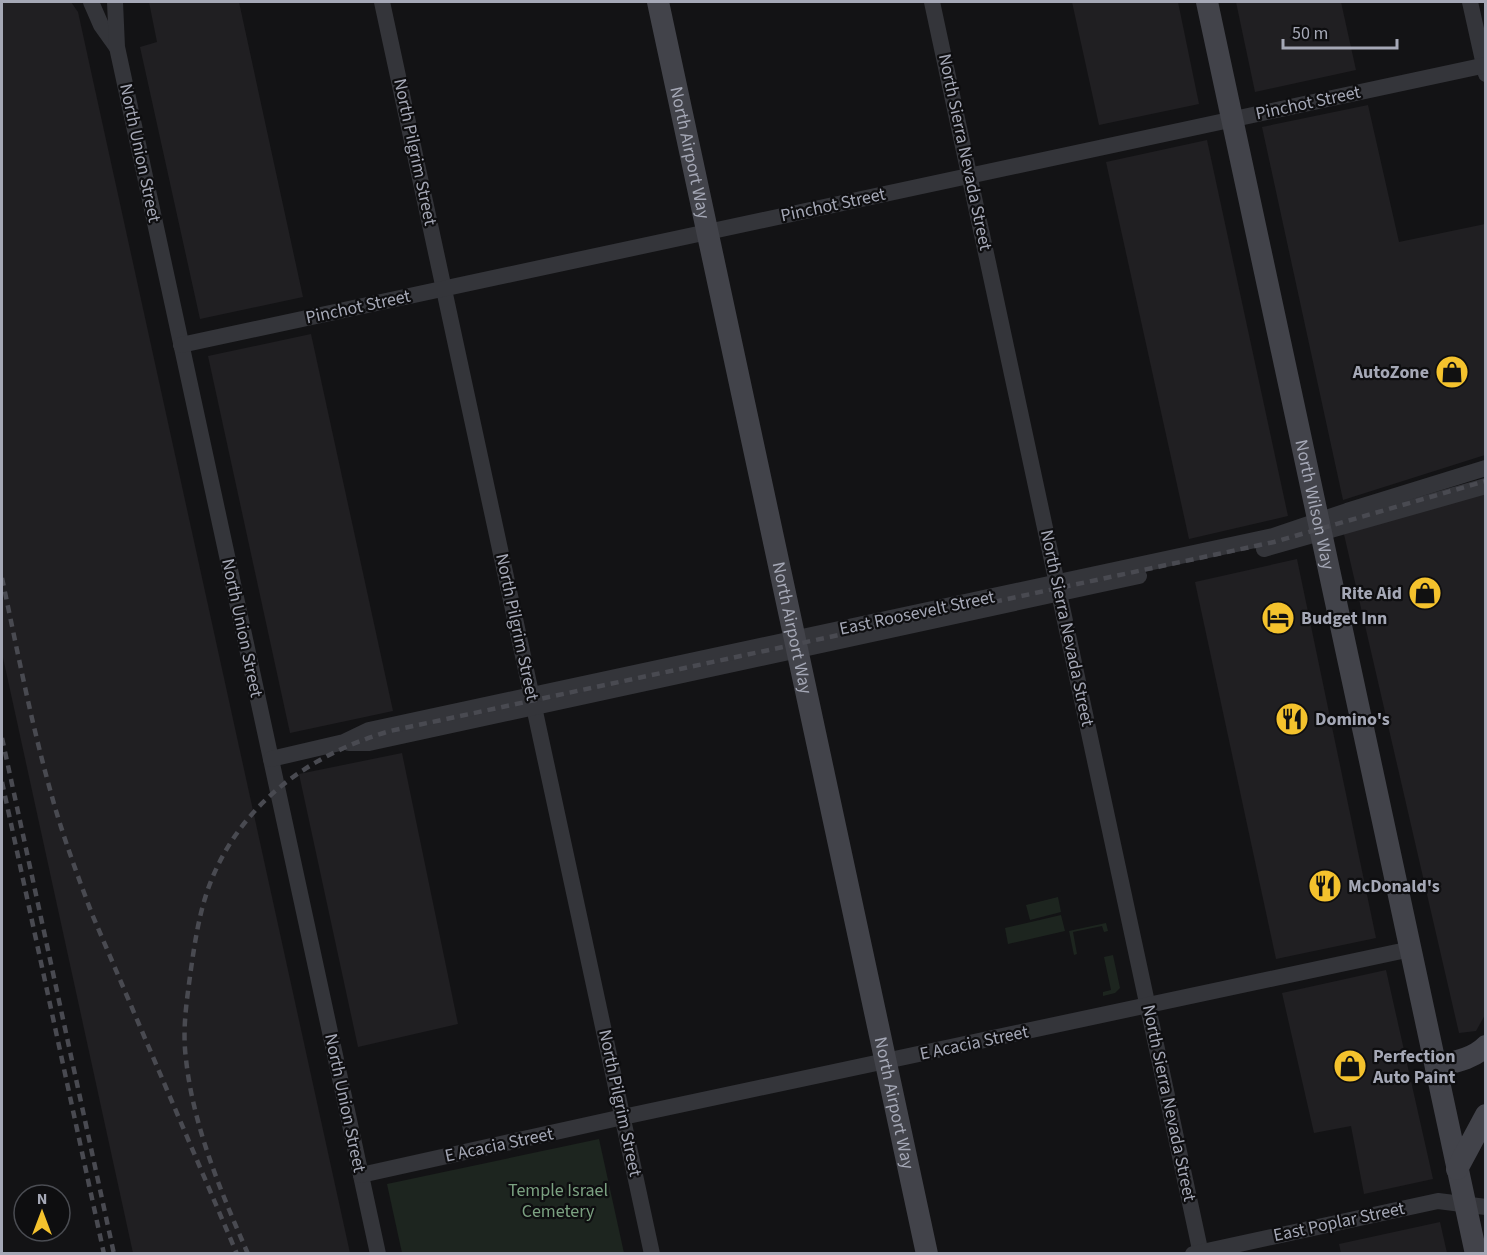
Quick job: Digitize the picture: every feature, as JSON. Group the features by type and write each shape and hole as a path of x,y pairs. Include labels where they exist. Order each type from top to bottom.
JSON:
{"main road":[{"name":"North Airport Way","path":"657,2 927,1254"},
{"name":"North Wilson Way","path":"1206,2 1437,1066 1457,1169 1476,1205 1476,1254"},
{"path":"1437,1066 1462,1060 1480,1052 1485,1046"},
{"path":"1457,1169 1485,1115"}],"street":[{"path":"91,2 101,24 117,47"},
{"name":"North Union Street","path":"116,2 117,47 378,1254"},
{"name":"North Pilgrim Street","path":"382,2 652,1254"},
{"name":"North Sierra Nevada Street","path":"932,2 1148,1005 1198,1253"},
{"path":"1470,2 1485,68"},
{"name":"Pinchot Street","path":"181,345 572,260 1485,68"},
{"name":"East Roosevelt Street","path":"271,759 344,742 369,743 533,701 1058,589 1276,547 1320,527 1485,468"},
{"name":"East Roosevelt Street","path":"1320,527 1485,486"},
{"name":"E Acacia Street","path":"361,1175 1411,949"},
{"name":"East Poplar Street","path":"1198,1253 1438,1201 1476,1205"}],"shaded area":[{"path":"2,2 71,2 78,12 350,1253 133,1253 2,653"},
{"path":"149,2 239,2 303,297 200,319 140,47 157,42"},
{"path":"1072,2 1178,2 1199,104 1099,125"},
{"path":"1236,2 1341,2 1356,70 1255,92"},
{"path":"1368,105 1399,242 1485,224 1485,455 1343,500 1262,127"},
{"path":"1207,140 1288,516 1189,539 1106,162"},
{"path":"311,334 393,711 290,733 208,356"},
{"path":"1485,490 1486,1013 1476,1031 1459,1033 1343,530"},
{"path":"1297,559 1376,938 1276,959 1195,582"},
{"path":"402,753 458,1024 358,1047 299,774"},
{"path":"1386,970 1433,1179 1364,1194 1351,1126 1314,1133 1282,993"},
{"path":"1440,1222 1447,1253 1341,1253 1339,1244"}],"green space":[{"path":"1058,897 1061,912 1030,920 1026,905"},
{"path":"1061,915 1065,931 1008,944 1005,928"},
{"path":"1106,923 1108,931 1104,932 1102,926 1073,932 1077,954 1074,955 1069,931"},
{"path":"1113,955 1120,988 1115,993 1103,996 1103,992 1111,990 1104,957"},
{"name":"Temple Israel Cemetery","path":"599,1139 624,1253 402,1253 387,1184"}],"railway":[{"path":"248,1254 218,1183 195,1109 185,1048 187,1003 200,918 208,889 221,859 257,808 304,769 360,741 390,731 1274,542 1486,481"},
{"path":"2,578 37,739 70,854 92,914 237,1254"},
{"path":"2,738 114,1254"},
{"path":"2,782 104,1254"}],"place":[{"name":"AutoZone","path":"1452,372"},
{"name":"Rite Aid","path":"1425,593"},
{"name":"Budget Inn","path":"1278,618"},
{"name":"Domino's","path":"1292,719"},
{"name":"McDonald's","path":"1325,886"},
{"name":"Perfection Auto Paint","path":"1350,1066"}]}
